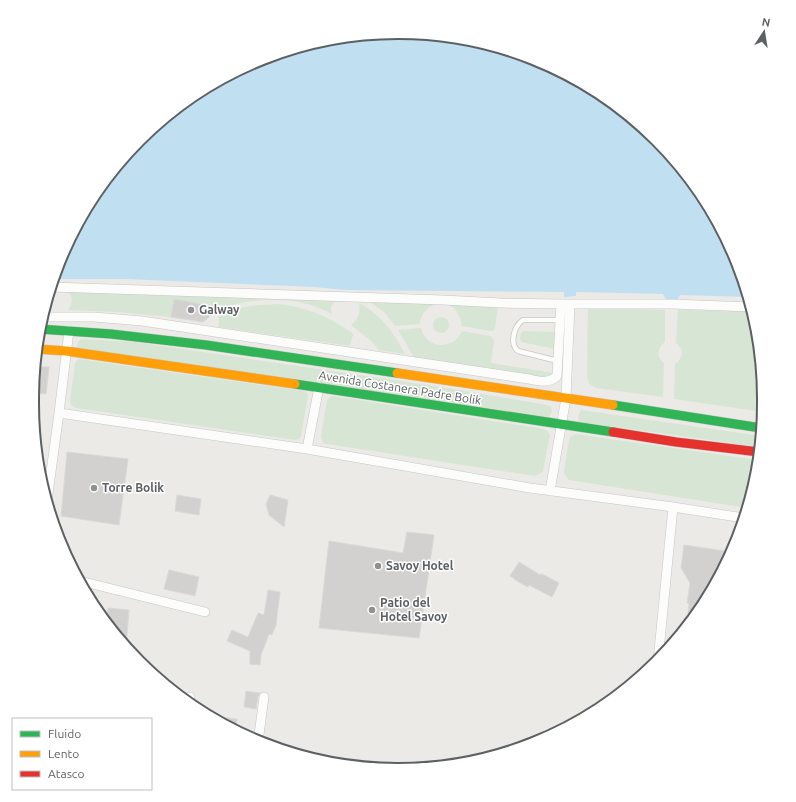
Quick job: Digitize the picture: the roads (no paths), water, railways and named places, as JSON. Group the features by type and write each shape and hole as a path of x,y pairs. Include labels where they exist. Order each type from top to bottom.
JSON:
{"main road":[{"name":"Avenida Costanera Padre Bolik","path":"46,329 111,334 206,345 756,427"},
{"name":"Avenida Costanera Padre Bolik","path":"42,349 66,351 319,387 676,442 754,451"}],"street":[{"path":"57,286 500,303 567,302 745,307"},
{"path":"48,317 94,317 142,321 542,381 551,380 557,376 567,302"},
{"path":"550,491 566,398 568,363 565,320"},
{"path":"49,487 69,331"},
{"path":"307,449 319,387"},
{"path":"59,414 307,449 550,491 739,517"},
{"path":"659,651 673,507"},
{"path":"86,583 205,612"},
{"path":"259,735 264,697"}],"lane":[{"path":"565,320 523,320 515,330 513,344 518,351 568,363"}],"water":[{"path":"398,39 445,42 491,51 513,58 535,66 578,87 617,113 652,144 683,179 720,239 730,261 742,297 680,295 677,300 666,300 663,294 576,292 576,296 564,297 564,292 346,290 315,287 126,279 59,279 66,261 87,218 113,179 144,144 161,128 179,113 219,87 261,66 305,51 328,46 351,42"}],"place":[{"name":"Galway","path":"191,310"},
{"name":"Torre Bolik","path":"94,488"},
{"name":"Savoy Hotel","path":"378,566"},
{"name":"Patio del Hotel Savoy","path":"372,610"}]}
